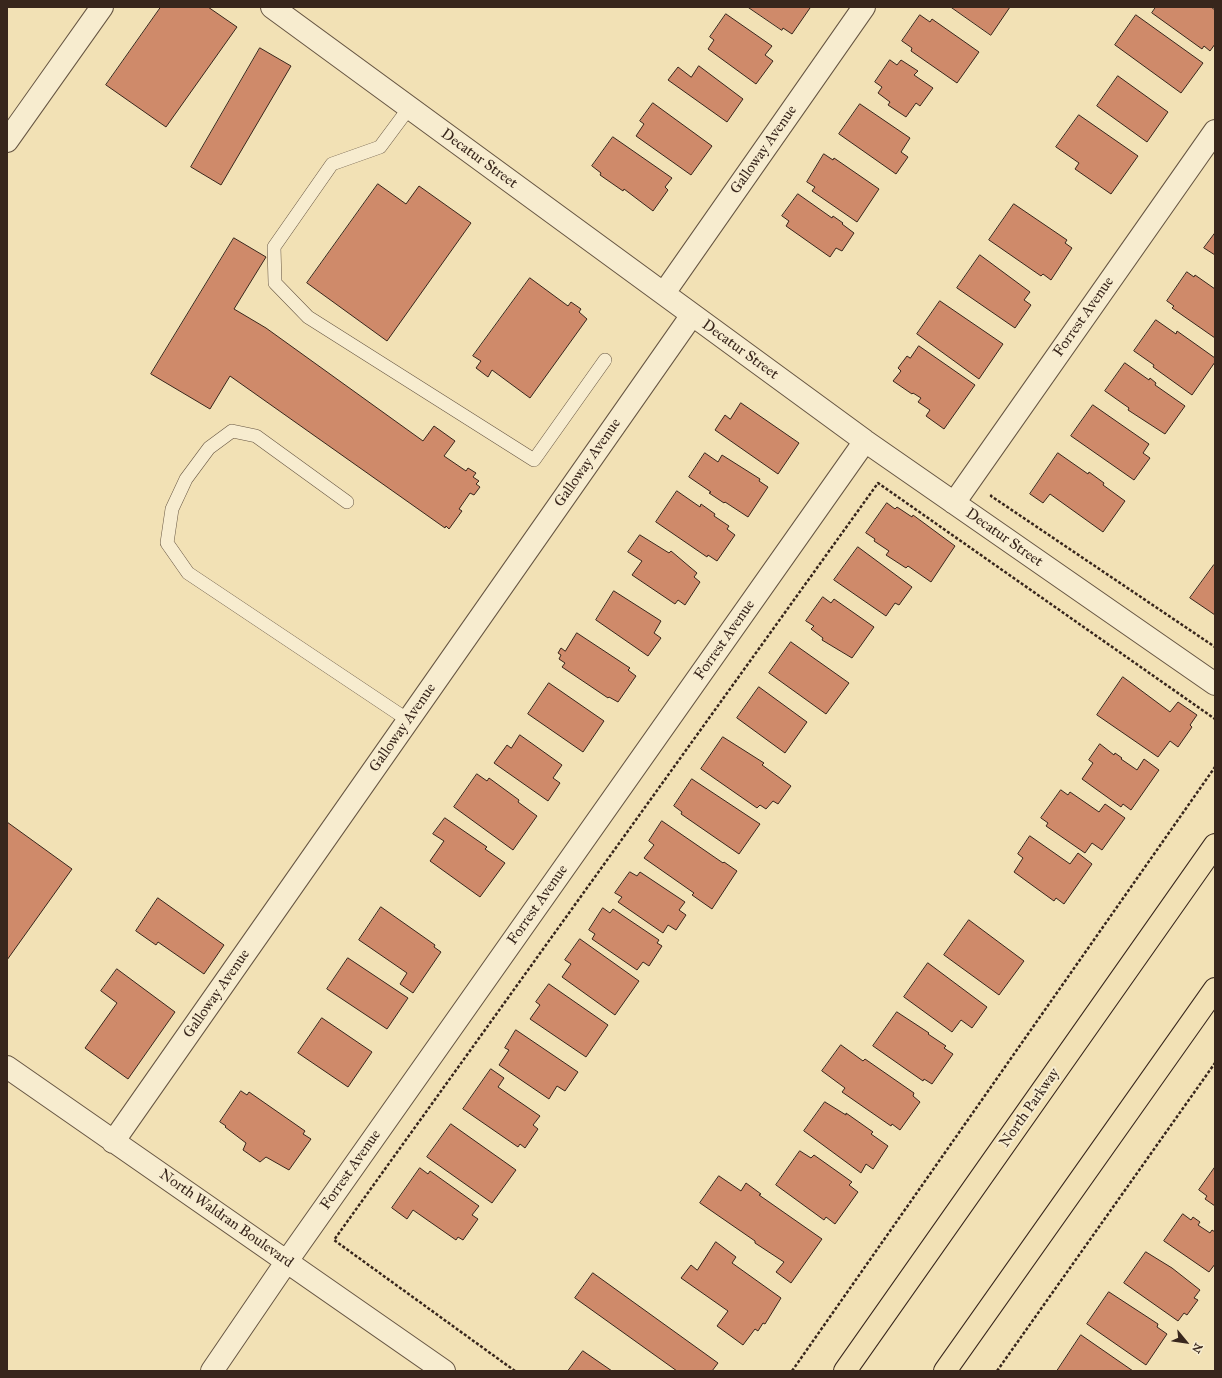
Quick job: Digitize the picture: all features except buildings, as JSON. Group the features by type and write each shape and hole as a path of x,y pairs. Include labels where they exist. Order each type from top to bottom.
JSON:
{"main road":[{"name":"North Parkway","path":"845,1371 1215,845"},
{"path":"945,1371 1215,989"}],"street":[{"path":"7,141 102,7"},
{"name":"Decatur Street","path":"272,7 866,441 1215,684"},
{"name":"Galloway Avenue","path":"664,293 864,7"},
{"name":"Forrest Avenue","path":"954,503 1215,131"},
{"name":"Galloway Avenue","path":"113,1142 692,315"},
{"name":"Forrest Avenue","path":"212,1371 287,1261 866,441"},
{"name":"North Waldran Boulevard","path":"7,1067 444,1371"}],"lane":[{"path":"409,108 380,148 332,164 274,247 276,283 308,317 534,460 605,360"},
{"path":"347,502 256,436 232,431 209,448 186,479 172,509 167,543 188,573 408,720"}],"path":[{"path":"515,1371 334,1240 878,482 1215,719"},
{"path":"995,489 991,496 1215,647"},
{"path":"792,1371 1215,767"},
{"path":"997,1371 1215,1063"}]}
